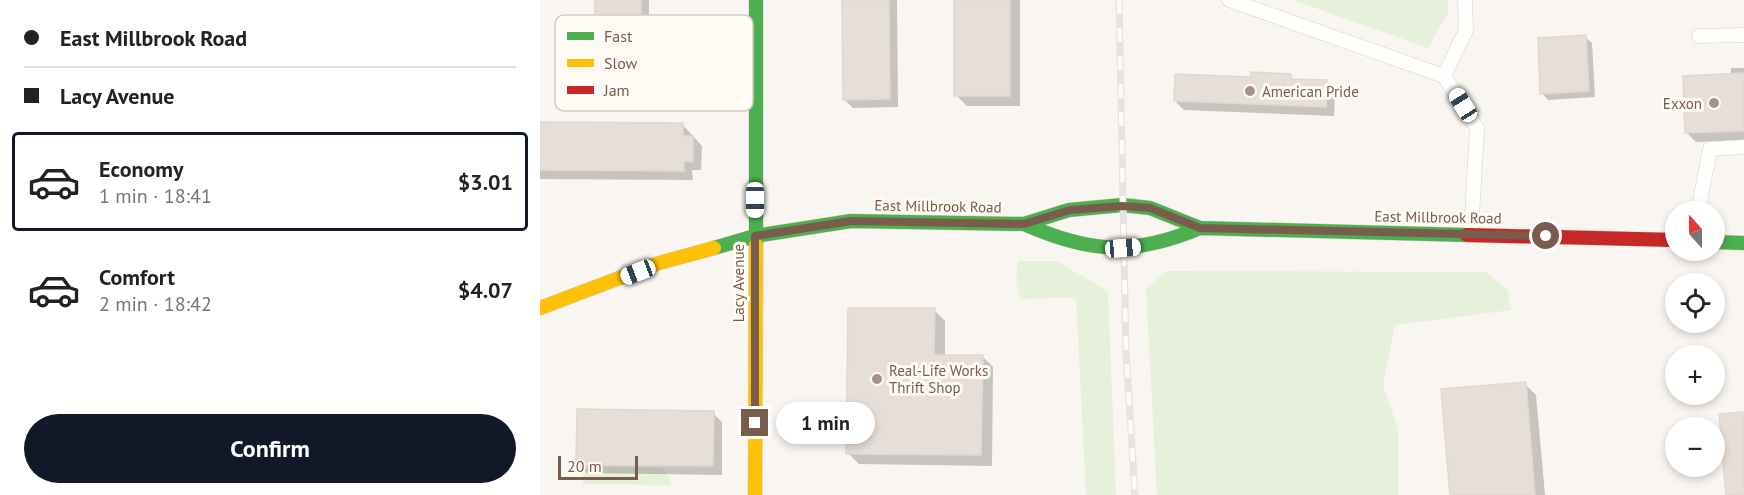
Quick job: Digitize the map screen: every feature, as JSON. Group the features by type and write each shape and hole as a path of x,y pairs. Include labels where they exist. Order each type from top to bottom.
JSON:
{"main road":[{"name":"Lacy Avenue","path":"755,495 756,0"},
{"name":"East Millbrook Road","path":"540,308 659,263 755,236 851,221 1024,224 1070,210 1122,206 1150,208 1200,228 1665,240"},
{"name":"East Millbrook Road","path":"1024,224 1068,244 1084,248 1157,246 1200,228"},
{"path":"1725,242 1744,243"}],"lane":[{"path":"1229,0 1444,76 1478,129 1471,234"},
{"path":"1444,76 1466,30 1465,0"},
{"path":"1699,36 1744,35"},
{"path":"1700,201 1710,149 1744,147"}],"green space":[{"path":"1293,0 1448,0 1448,13 1428,48"},
{"path":"1018,261 1056,261 1108,291 1116,495 1086,495 1076,299 1062,297 1020,299 1016,281"},
{"path":"1165,271 1486,272 1508,290 1511,310 1395,325 1383,385 1398,429 1398,495 1157,495 1146,289"},
{"path":"583,468 662,468 671,480 670,485 583,484"}],"building":[{"path":"595,0 641,0 641,15 595,15"},
{"path":"842,0 889,0 890,99 843,100"},
{"path":"954,0 1010,0 1010,96 954,96"},
{"path":"1586,35 1589,91 1540,94 1538,38"},
{"name":"American Pride","path":"1251,72 1291,74 1291,79 1327,80 1326,107 1174,101 1175,74 1251,77"},
{"name":"Exxon","path":"1744,73 1744,131 1685,133 1683,76"},
{"path":"540,122 683,123 683,136 693,136 693,162 684,161 684,171 540,170"},
{"path":"848,308 935,308 934,355 983,355 981,455 846,454"},
{"path":"1526,382 1535,495 1450,495 1441,389"},
{"path":"577,409 714,411 713,466 576,465"},
{"path":"1744,412 1744,495 1726,495 1725,417 1719,417 1719,414"}],"railway":[{"path":"1119,0 1126,352 1135,495"}],"traffic: fast":[{"path":"756,0 756,245"},
{"path":"714,248 755,236 851,221 1024,224 1069,210 1122,205 1150,208 1200,228 1467,235"},
{"path":"1024,224 1070,241 1112,247 1132,247 1154,243 1200,228"},
{"path":"1725,242 1744,243"}],"traffic: slow":[{"path":"755,495 756,245"},
{"path":"540,308 659,263 714,248"}],"traffic: jam":[{"path":"1467,235 1665,240"}],"place":[{"name":"American Pride","path":"1250,91"},
{"name":"Exxon","path":"1714,103"},
{"name":"Real-Life Works Thrift Shop","path":"877,379"}],"route":[{"path":"755,423 755,236 851,221 906,220 1024,224 1070,210 1098,206 1122,206 1150,208 1200,228 1546,236"}]}
